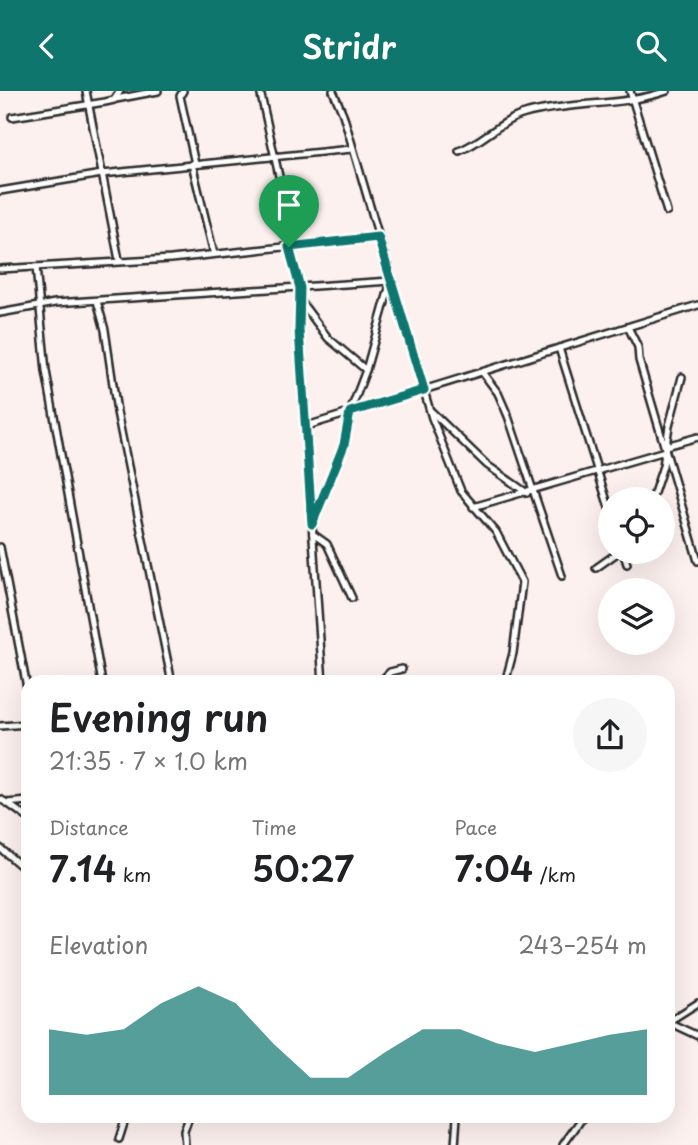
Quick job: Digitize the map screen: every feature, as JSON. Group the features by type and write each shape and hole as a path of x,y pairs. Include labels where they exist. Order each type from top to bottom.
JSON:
{"street":[{"path":"86,91 119,260"},
{"path":"114,100 120,91"},
{"path":"12,117 158,91"},
{"path":"174,91 182,93 214,254"},
{"path":"260,91 289,221 290,246 300,288 322,675"},
{"path":"333,91 429,409 461,491 496,533 522,582 513,653 507,675"},
{"path":"630,91 667,212"},
{"path":"460,151 521,115 593,101 632,101 667,91"},
{"path":"0,191 102,174 352,149"},
{"path":"0,269 214,254 378,237"},
{"path":"36,267 46,371 101,675"},
{"path":"0,313 97,300 391,281"},
{"path":"312,524 344,445 350,412 367,372 391,281"},
{"path":"299,299 328,338 367,372"},
{"path":"97,300 170,675"},
{"path":"307,426 698,305"},
{"path":"628,327 638,347 698,561"},
{"path":"559,348 602,487"},
{"path":"482,372 498,393 508,416 530,492 562,576"},
{"path":"655,487 682,377"},
{"path":"429,409 487,465 530,492"},
{"path":"473,507 530,492 698,437"},
{"path":"313,534 327,544 352,598"},
{"path":"0,547 25,675"},
{"path":"596,568 602,564"},
{"path":"387,675 402,669"},
{"path":"0,726 21,724"},
{"path":"0,799 21,813"},
{"path":"7,803 21,802"},
{"path":"0,848 21,866"},
{"path":"675,1018 698,1003"},
{"path":"677,1027 698,1036"},
{"path":"119,1139 124,1123"},
{"path":"186,1145 184,1131 187,1123"},
{"path":"455,1145 457,1123"},
{"path":"563,1145 579,1123"}],"route":[{"path":"378,237 424,390 350,412 344,445 312,524 299,330 300,288 289,247 378,237"}]}
